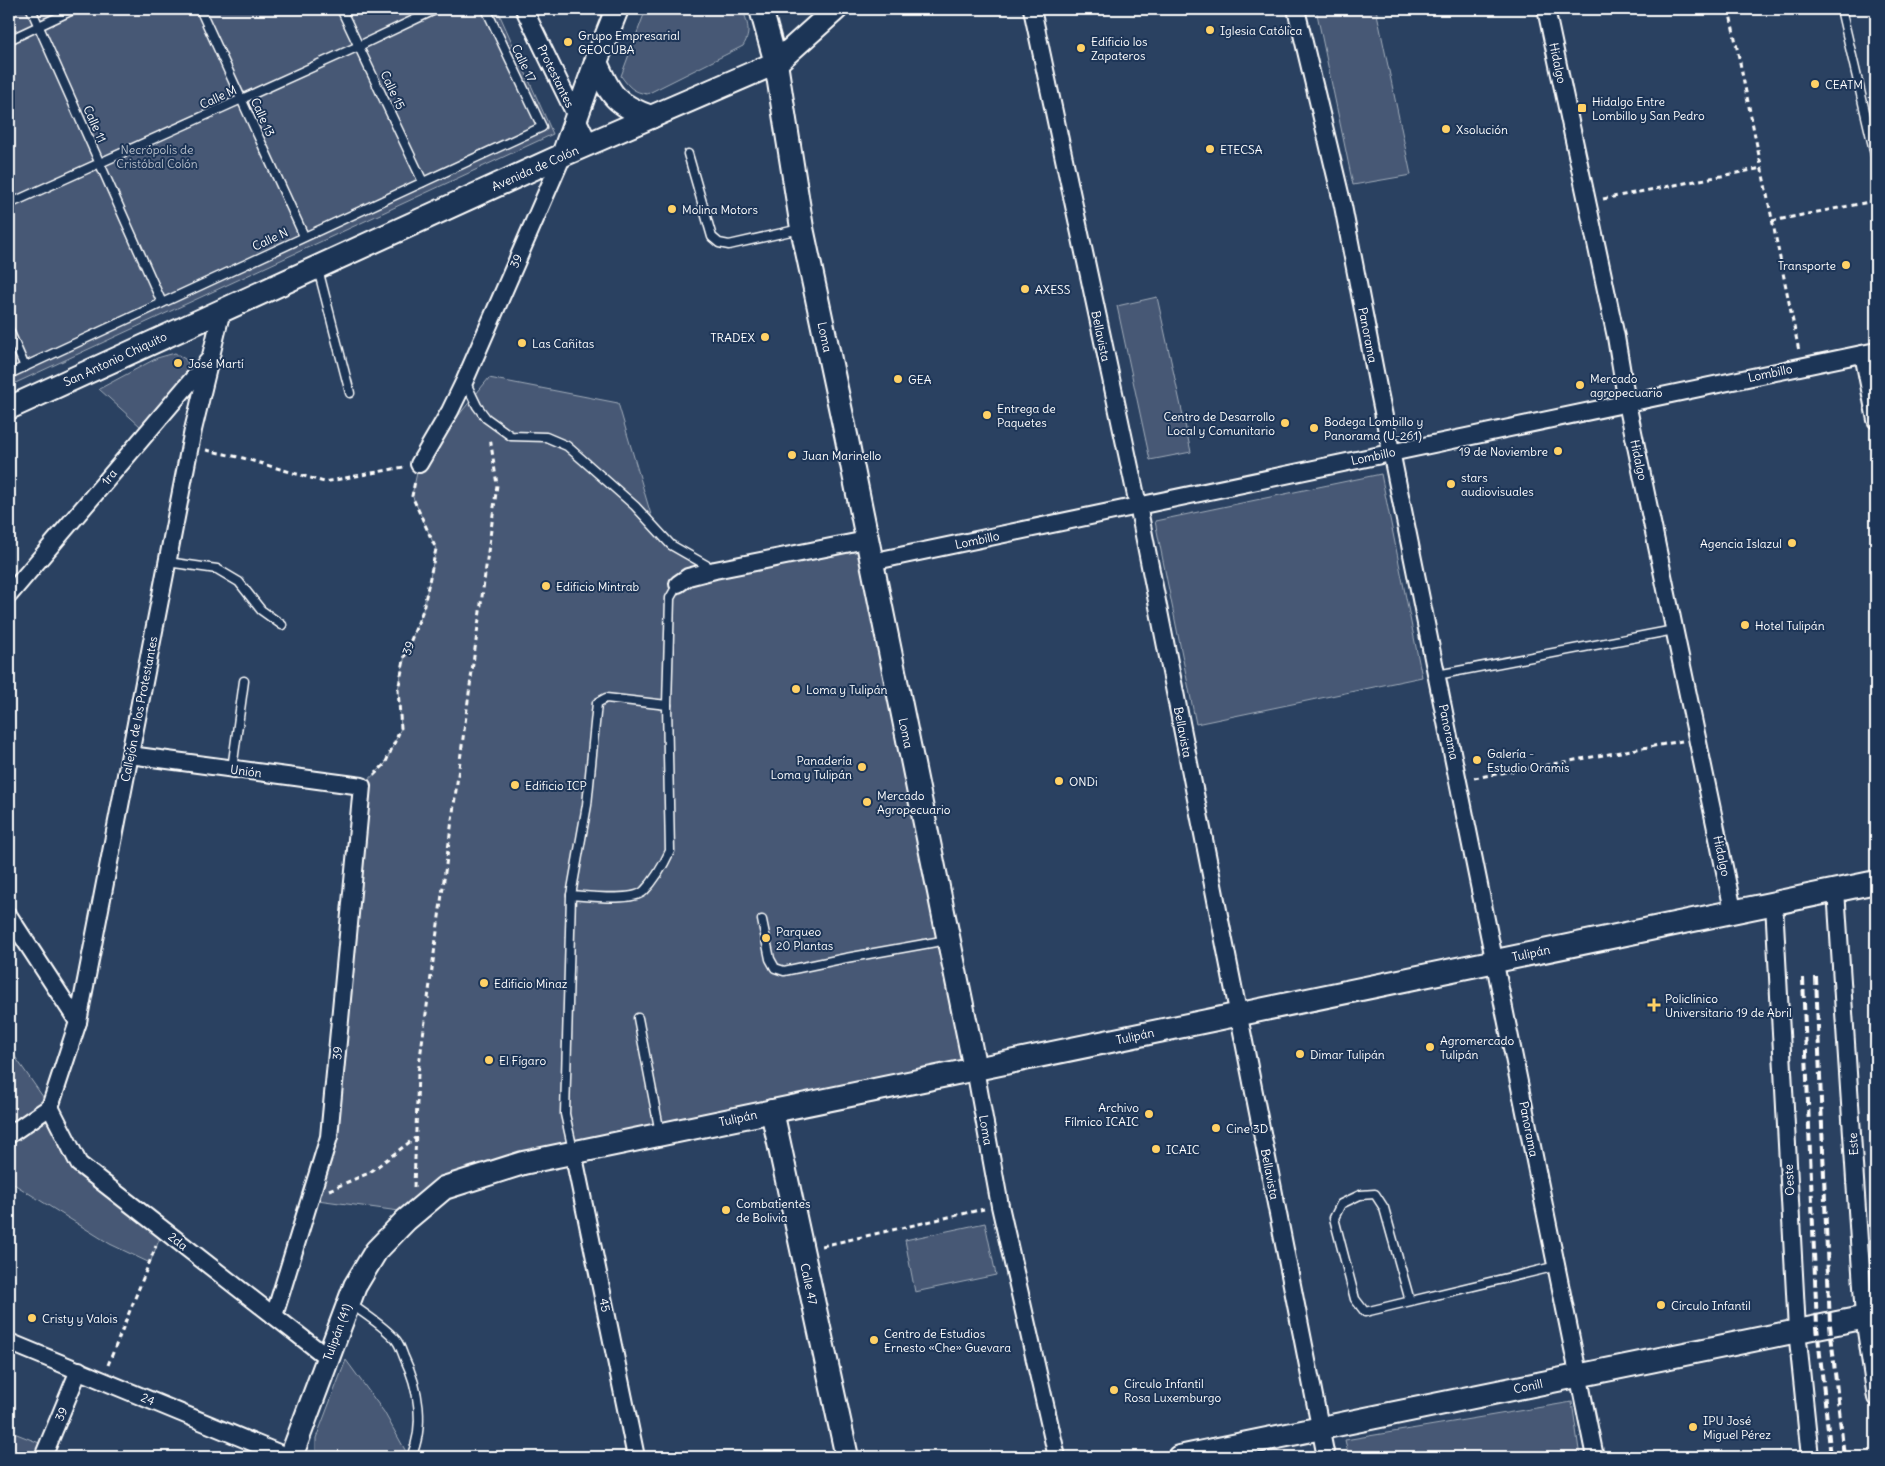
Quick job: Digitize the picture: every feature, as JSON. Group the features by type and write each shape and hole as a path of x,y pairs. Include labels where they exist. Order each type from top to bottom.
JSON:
{"street":[{"name":"Protestantes","path":"524,9 589,143"},
{"name":"39","path":"419,464 450,412 465,380 563,155 617,9"},
{"name":"Loma","path":"761,9 776,62 802,228 949,940 1000,1206 1057,1457"},
{"name":"Avenida de Colón","path":"222,310 589,143 776,62 836,9"},
{"name":"Bellavista","path":"1032,9 1138,505 1326,1457"},
{"name":"Panorama","path":"1296,9 1343,206 1595,1457"},
{"name":"Hidalgo","path":"1546,9 1616,337 1627,403 1733,910"},
{"path":"596,62 606,87 619,102 632,110 651,117"},
{"name":"Callejón de los Protestantes","path":"50,1107 78,1022 190,446 222,310"},
{"name":"San Antonio Chiquito","path":"9,408 222,310"},
{"path":"1870,352 1876,420"},
{"name":"Lombillo","path":"871,562 1870,352"},
{"name":"1ra","path":"9,595 209,359"},
{"path":"678,584 688,577 715,570 866,540"},
{"name":"Unión","path":"130,755 362,786"},
{"name":"39","path":"274,1316 328,1137 362,786"},
{"name":"Tulipán","path":"410,1216 444,1188 524,1163 1733,910 1876,882"},
{"name":"Este","path":"1836,890 1876,1398"},
{"name":"Oeste","path":"1774,903 1797,1330 1810,1457"},
{"path":"9,916 78,1022"},
{"path":"9,1135 50,1107"},
{"name":"2da","path":"50,1107 79,1164 328,1358"},
{"name":"Calle 47","path":"772,1111 847,1457"},
{"name":"45","path":"573,1152 636,1457"},
{"name":"Tulipán (41)","path":"289,1457 355,1286 376,1251 410,1216"},
{"name":"Conill","path":"1179,1457 1870,1316"},
{"name":"24","path":"9,1342 289,1457"},
{"name":"39","path":"43,1457 79,1370"}],"lane":[{"name":"Calle 11","path":"31,9 162,302"},
{"path":"9,40 76,9"},
{"name":"Calle 13","path":"200,9 304,236"},
{"name":"Calle 15","path":"342,9 424,182"},
{"name":"Calle M","path":"9,204 437,9"},
{"name":"Calle 17","path":"486,9 542,127"},
{"path":"1841,9 1876,159"},
{"name":"Calle N","path":"9,374 542,127"},
{"path":"688,154 712,237 719,243 729,245 802,228"},
{"path":"317,267 350,393"},
{"path":"9,330 25,367"},
{"path":"465,380 477,406 486,418 511,436 546,437 567,446 636,506 672,545 715,570"},
{"path":"167,562 217,568 239,582 261,610 282,625"},
{"path":"570,895 630,897 643,892 670,851 667,705 670,598 678,584"},
{"path":"1437,675 1674,630"},
{"path":"232,769 244,681"},
{"path":"573,1152 565,1114 570,895 587,805 597,703 606,698 667,705"},
{"path":"762,920 770,959 775,968 784,970 949,940"},
{"path":"638,1018 660,1134"},
{"path":"1410,1301 1384,1208 1375,1194 1360,1195 1341,1204 1334,1218 1355,1299 1365,1312 1557,1266"},
{"path":"348,1302 397,1341 410,1369 418,1402 419,1424 416,1446 411,1457"}],"path":[{"path":"1729,9 1802,366"},
{"path":"1587,202 1762,168"},
{"path":"1772,222 1874,201 1876,196"},
{"path":"410,1216 418,1073 497,484 486,418"},
{"path":"190,446 243,458 324,482 419,464"},
{"name":"39","path":"362,786 385,764 401,728 398,690 405,654 423,610 436,549 412,496 419,464"},
{"path":"1459,781 1697,738"},
{"path":"310,1199 369,1173 415,1137"},
{"path":"802,1251 1000,1206"},
{"path":"102,1380 163,1230"}],"green space":[{"name":"Necrópolis de Cristóbal Colón","path":"9,9 497,9 553,134 9,386"},
{"path":"646,9 743,9 748,28 746,41 743,46 647,94 638,92 626,83 621,76"},
{"path":"1316,9 1376,9 1411,175 1353,185"},
{"path":"1157,297 1191,452 1150,460 1117,306"},
{"path":"175,353 185,359 190,366 188,375 141,427 99,389 157,358"},
{"path":"489,378 618,403 654,525 671,545 715,570 866,540 975,1069 523,1163 414,1213 310,1199 329,1137 362,786 385,764 401,728 398,690 405,655 423,610 436,549 412,495 419,464"},
{"path":"1381,474 1422,677 1196,724 1155,521"},
{"path":"9,1048 50,1107 79,1164 163,1230 150,1263 110,1244 9,1181"},
{"path":"985,1223 996,1275 915,1292 905,1240"},
{"path":"346,1360 384,1412 409,1457 322,1457 316,1450 316,1438"},
{"path":"1572,1402 1580,1457 1349,1457 1345,1440"},
{"path":"9,1431 47,1446 43,1457 9,1457"}],"railway":[{"path":"1816,977 1830,1325 1844,1457"},
{"path":"1803,978 1817,1327 1831,1457"}],"place":[{"name":"Iglesia Católica","path":"1210,30"},
{"name":"Grupo Empresarial GEOCUBA","path":"568,42"},
{"name":"Edificio los Zapateros","path":"1081,48"},
{"name":"CEATM","path":"1815,84"},
{"name":"Hidalgo Entre Lombillo y San Pedro","path":"1582,108"},
{"name":"Xsolución","path":"1446,129"},
{"name":"ETECSA","path":"1210,149"},
{"name":"Molina Motors","path":"672,209"},
{"name":"Transporte","path":"1846,265"},
{"name":"AXESS","path":"1025,289"},
{"name":"TRADEX","path":"765,337"},
{"name":"Las Cañitas","path":"522,343"},
{"name":"José Martí","path":"178,363"},
{"name":"GEA","path":"898,379"},
{"name":"Mercado agropecuario","path":"1580,385"},
{"name":"Entrega de Paquetes","path":"987,415"},
{"name":"Centro de Desarrollo Local y Comunitario","path":"1285,423"},
{"name":"Bodega Lombillo y Panorama (U-261)","path":"1314,428"},
{"name":"19 de Noviembre","path":"1558,451"},
{"name":"Juan Marinello","path":"792,455"},
{"name":"stars audiovisuales","path":"1451,484"},
{"name":"Agencia Islazul","path":"1792,543"},
{"name":"Edificio Mintrab","path":"546,586"},
{"name":"Hotel Tulipán","path":"1745,625"},
{"name":"Loma y Tulipán","path":"796,689"},
{"name":"Galería - Estudio Oramis","path":"1477,760"},
{"name":"Panadería Loma y Tulipán","path":"862,767"},
{"name":"ONDi","path":"1059,781"},
{"name":"Edificio ICP","path":"515,785"},
{"name":"Mercado Agropecuario","path":"867,802"},
{"name":"Parqueo 20 Plantas","path":"766,938"},
{"name":"Edificio Minaz","path":"484,983"},
{"name":"Policlínico Universitario 19 de Abril","path":"1654,1005"},
{"name":"Agromercado Tulipán","path":"1430,1047"},
{"name":"Dimar Tulipán","path":"1300,1054"},
{"name":"El Fígaro","path":"489,1060"},
{"name":"Archivo Fílmico ICAIC","path":"1149,1114"},
{"name":"Cine 3D","path":"1216,1128"},
{"name":"ICAIC","path":"1156,1149"},
{"name":"Combatientes de Bolivia","path":"726,1210"},
{"name":"Círculo Infantil","path":"1661,1305"},
{"name":"Cristy y Valois","path":"32,1318"},
{"name":"Centro de Estudios Ernesto «Che» Guevara","path":"874,1340"},
{"name":"Círculo Infantil Rosa Luxemburgo","path":"1114,1390"},
{"name":"IPU José Miguel Pérez","path":"1693,1427"}]}
